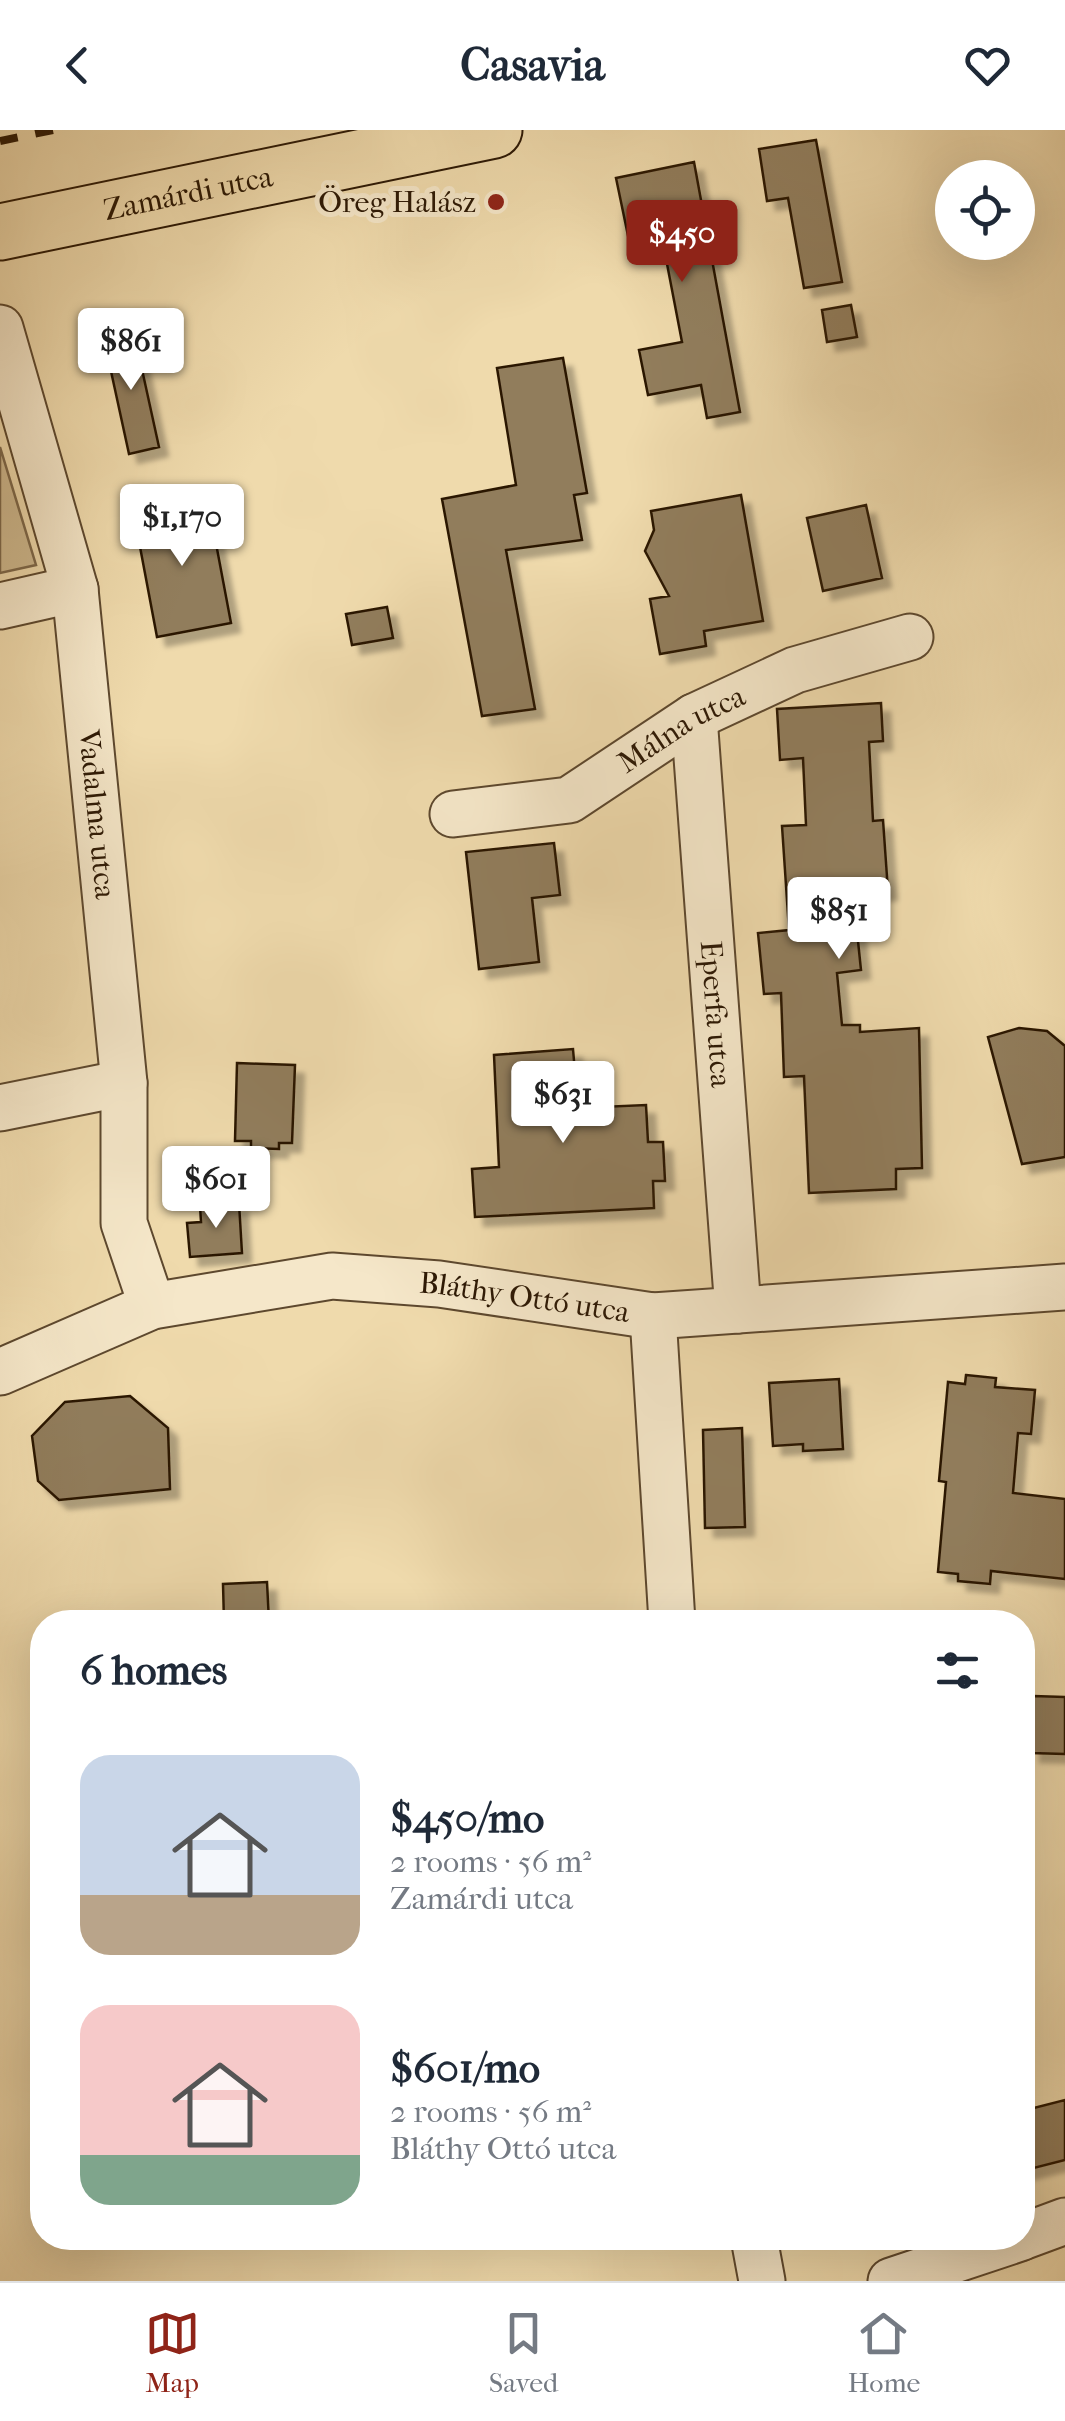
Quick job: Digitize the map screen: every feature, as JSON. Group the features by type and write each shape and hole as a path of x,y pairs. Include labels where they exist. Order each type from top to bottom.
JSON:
{"main road":[{"name":"Zamárdi utca","path":"0,232 494,130"}],"street":[{"name":"Vadalma utca","path":"0,328 75,590 124,1083 124,1223 152,1306"},
{"path":"0,606 75,590"},
{"name":"Málna utca","path":"453,814 570,800 694,717 795,670 910,636"},
{"name":"Eperfa utca","path":"694,717 738,1310"},
{"path":"0,1108 124,1083"},
{"name":"Bláthy Ottó utca","path":"0,1372 152,1306 332,1276 438,1284 654,1316 1065,1287"},
{"path":"654,1316 671,1610"},
{"path":"1035,2232 1065,2221"},
{"path":"756,2250 762,2281"},
{"path":"891,2281 983,2250"}],"shaded area":[{"path":"0,447 36,565 0,573"}],"building":[{"path":"816,140 842,282 804,288 788,198 767,201 759,149"},
{"path":"694,162 740,412 707,418 701,385 648,395 639,350 682,342 663,243 631,250 616,178"},
{"path":"851,305 857,337 827,342 822,310"},
{"path":"134,333 159,447 129,454 104,339"},
{"path":"563,358 587,493 574,495 582,540 506,550 535,709 482,716 442,499 516,485 497,368"},
{"path":"741,495 763,621 704,631 706,646 660,654 650,599 669,596 645,551 654,530 651,511"},
{"path":"208,501 231,623 157,637 134,515"},
{"path":"866,505 882,578 823,591 807,518"},
{"path":"387,607 393,638 352,645 346,614"},
{"path":"881,703 883,741 869,742 873,821 883,820 888,891 853,893 861,970 837,973 842,1025 860,1025 860,1032 919,1028 922,1168 896,1169 896,1189 809,1193 804,1076 784,1077 781,993 764,994 758,933 789,930 782,826 806,825 803,758 780,760 777,709"},
{"path":"554,843 560,895 532,898 539,962 479,969 466,852"},
{"path":"1019,1028 1047,1031 1065,1046 1065,1157 1022,1164 988,1037"},
{"path":"573,1049 578,1108 646,1105 648,1142 663,1142 665,1181 653,1181 654,1208 475,1217 472,1169 499,1167 494,1055"},
{"path":"237,1063 295,1065 292,1143 279,1143 279,1149 251,1148 251,1141 235,1141"},
{"path":"239,1203 242,1253 190,1257 187,1223 201,1222 200,1206"},
{"path":"966,1375 996,1378 995,1387 1035,1390 1031,1434 1018,1433 1013,1493 1065,1499 1065,1579 991,1571 990,1584 958,1581 958,1574 938,1572 946,1482 939,1481 948,1382 965,1384"},
{"path":"839,1379 843,1449 803,1451 803,1444 773,1446 769,1383"},
{"path":"130,1396 168,1428 170,1489 59,1500 38,1481 32,1436 65,1402"},
{"path":"742,1428 745,1527 705,1528 703,1430"},
{"path":"267,1582 268,1610 224,1610 223,1584"},
{"path":"1035,1696 1065,1697 1065,1754 1035,1753"},
{"path":"1065,2100 1065,2160 1035,2168 1035,2108"}],"railway":[{"path":"0,141 53,130"}],"place":[{"name":"Öreg Halász","path":"496,202"}]}
